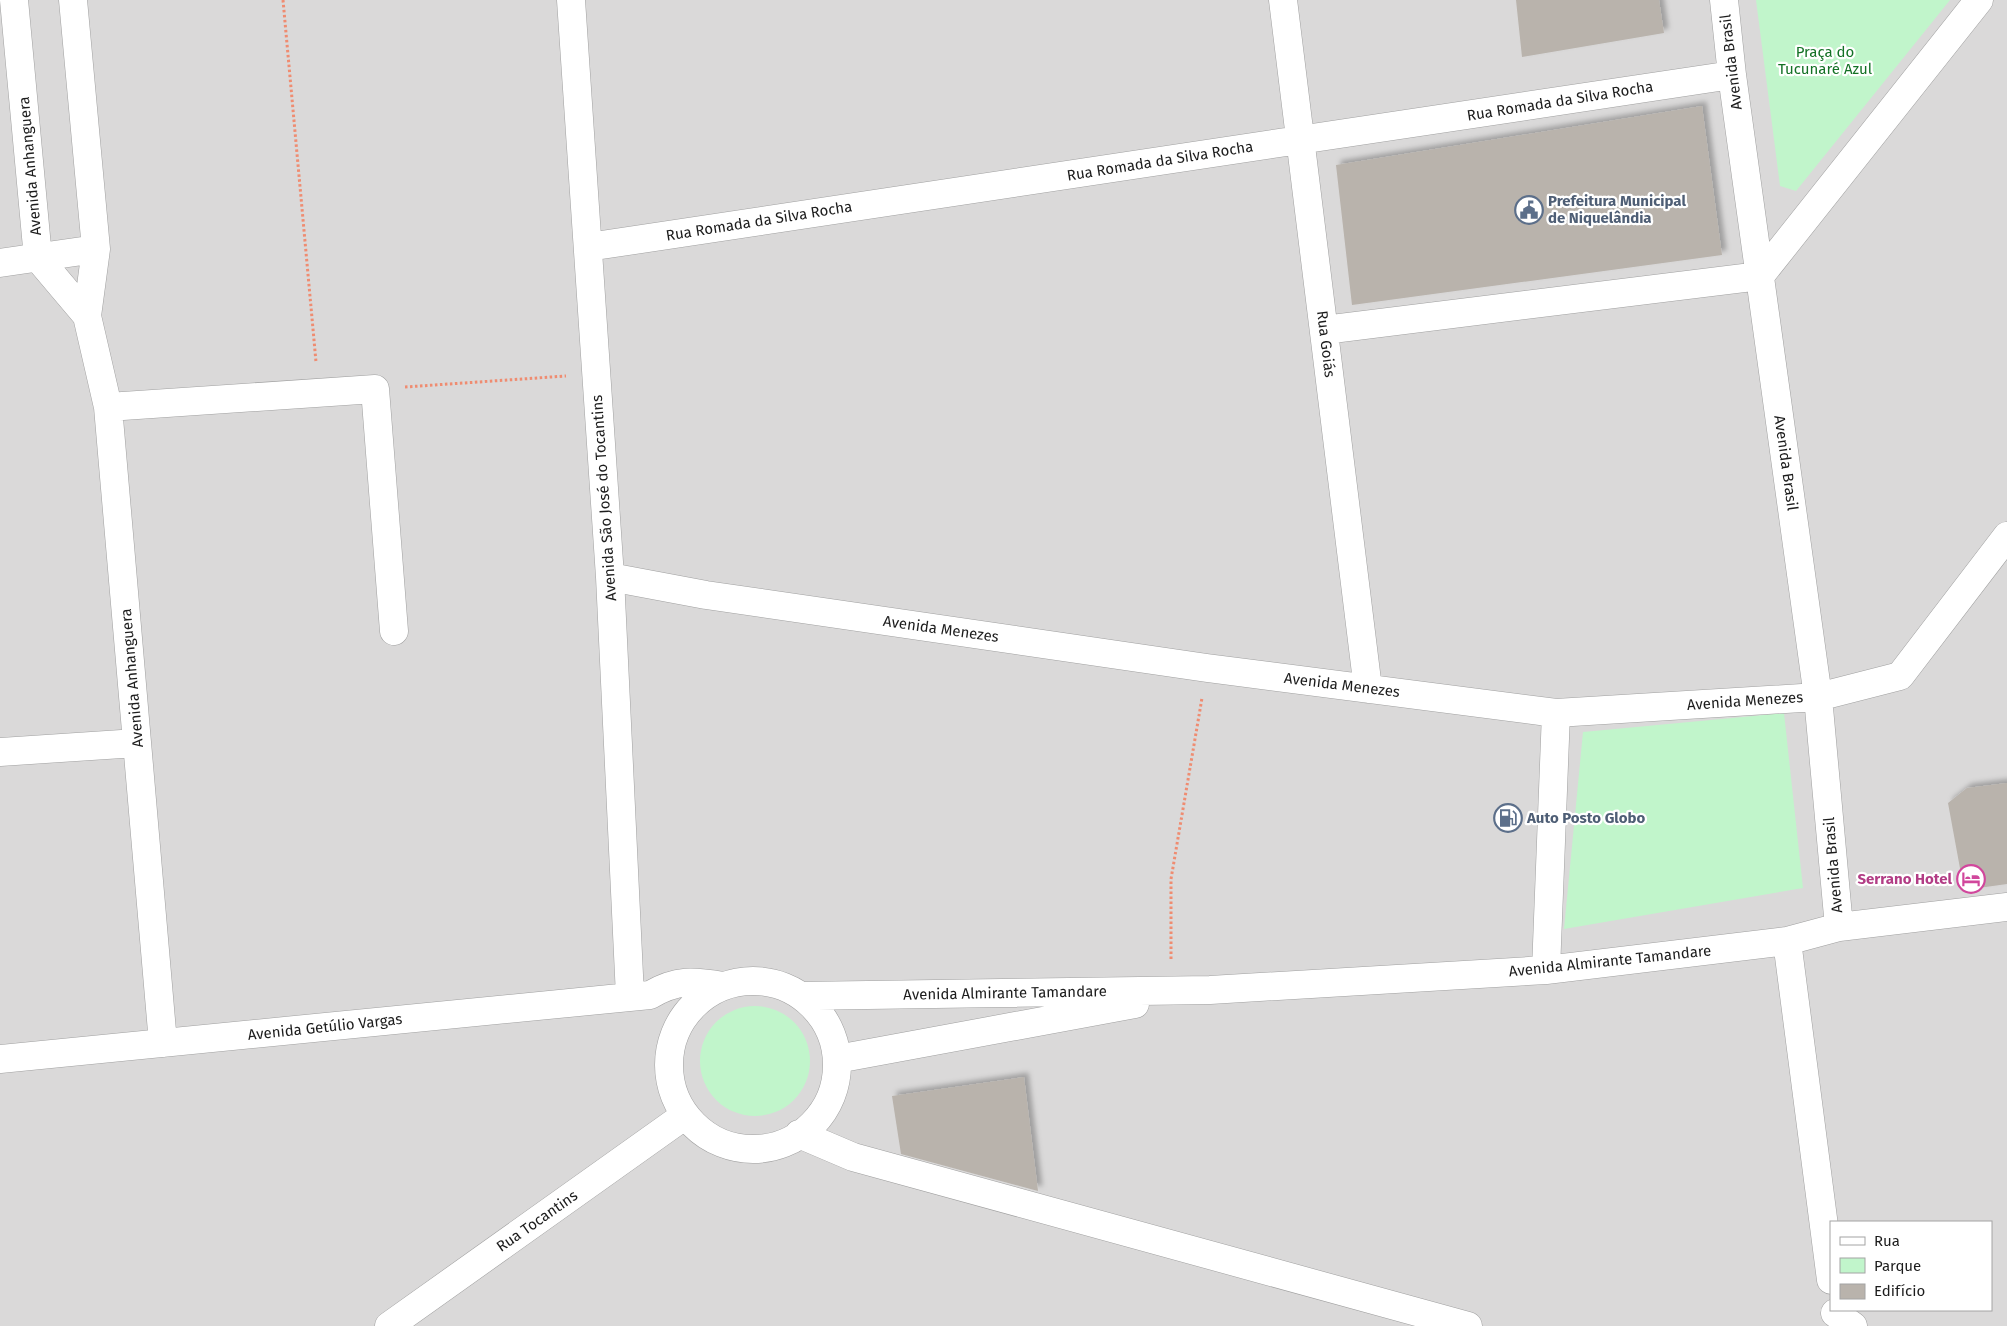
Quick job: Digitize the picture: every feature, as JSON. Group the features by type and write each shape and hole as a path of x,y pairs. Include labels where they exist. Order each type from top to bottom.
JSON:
{"street":[{"name":"Avenida Anhanguera","path":"14,0 38,258 87,316"},
{"name":"Avenida Anhanguera","path":"73,0 96,249 87,316 108,407 163,1043"},
{"name":"Avenida São José do Tocantins","path":"571,0 640,996"},
{"name":"Rua Goiás","path":"1283,0 1368,689"},
{"name":"Avenida Brasil","path":"1724,0 1732,74 1818,697 1839,928"},
{"path":"1324,330 1760,276 1978,0"},
{"name":"Rua Romada da Silva Rocha","path":"588,247 1732,74"},
{"path":"0,263 96,249"},
{"path":"108,407 375,389 394,631"},
{"name":"Avenida Menezes","path":"610,577 706,595 1208,668 1556,713 1818,697 1900,676 2007,536"},
{"path":"1546,970 1556,713"},
{"path":"0,752 137,743"},
{"name":"Avenida Almirante Tamandare","path":"800,996 1210,990 1546,970 1787,941 1839,928 2007,907"},
{"path":"1787,941 1830,1272"},
{"path":"750,981 778,984 800,996 819,1013 832,1035 837,1059 832,1092 814,1124 783,1144 755,1150 725,1146 707,1137 684,1116 674,1095 669,1060 673,1036 692,1007 724,986 750,981"},
{"name":"Avenida Getúlio Vargas","path":"0,1059 640,996 680,983 695,982 724,986"},
{"name":"Avenida Almirante Tamandare","path":"837,1059 1210,990"},
{"path":"640,996 681,1024"},
{"name":"Rua Tocantins","path":"389,1326 684,1116"},
{"path":"799,1134 853,1157 1468,1326"}],"path":[{"path":"283,0 319,392"},
{"path":"375,389 596,374"},
{"path":"1170,991 1171,879 1208,668"}],"shaded area":[{"path":"0,0 2007,0 2007,1326 0,1326"}],"green space":[{"name":"Praça do Tucunaré Azul","path":"1756,0 1950,0 1796,191 1780,186"},
{"path":"1784,713 1803,888 1564,929 1583,732"},
{"path":"755,1006 776,1010 794,1022 806,1040 810,1061 806,1082 794,1100 776,1112 755,1116 734,1112 716,1100 704,1082 700,1061 704,1040 716,1022 734,1010"}],"building":[{"path":"1516,0 1659,0 1664,33 1522,57"},
{"name":"Prefeitura Municipal de Niquelândia","path":"1702,106 1722,255 1352,305 1336,165"},
{"path":"2007,783 2007,884 1964,890 1948,803 1967,788"},
{"path":"1024,1077 1038,1191 901,1154 892,1096"}],"place":[{"name":"Prefeitura Municipal de Niquelândia","path":"1529,210"},
{"name":"Auto Posto Globo","path":"1508,818"},
{"name":"Serrano Hotel","path":"1971,879"}]}
